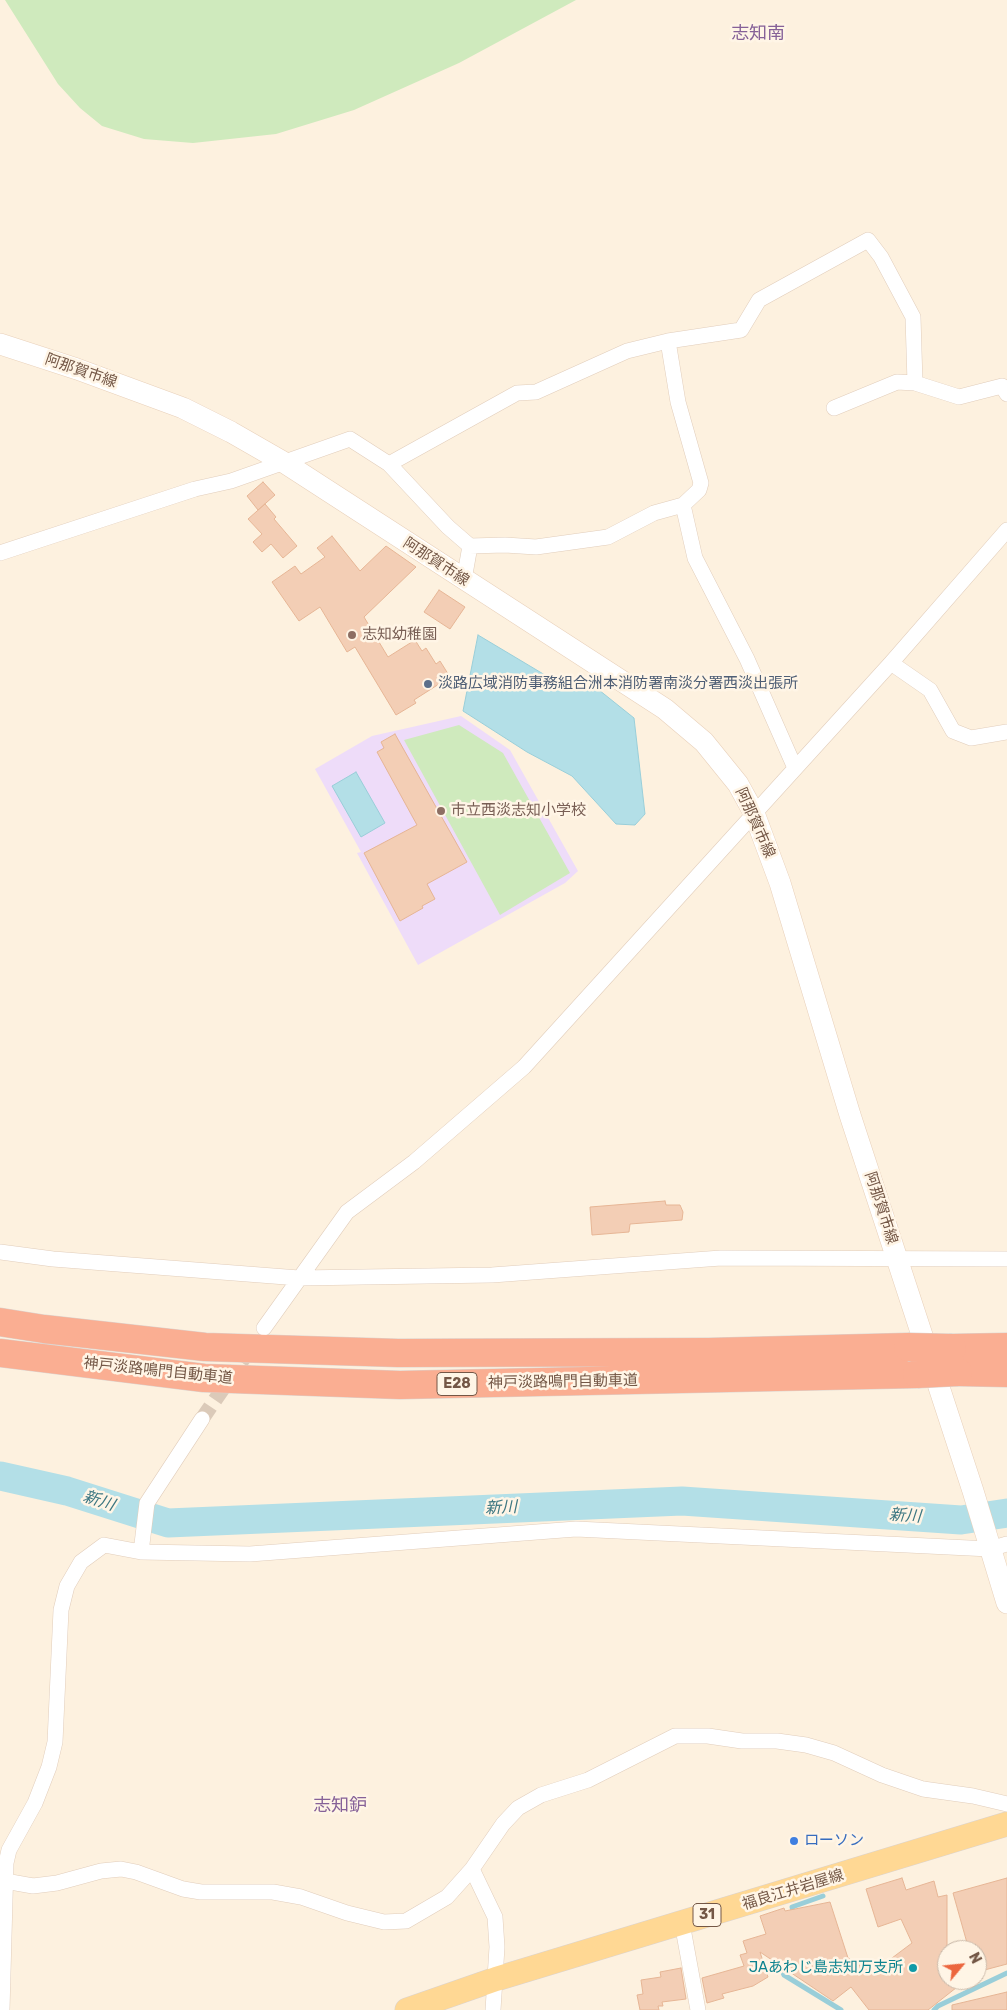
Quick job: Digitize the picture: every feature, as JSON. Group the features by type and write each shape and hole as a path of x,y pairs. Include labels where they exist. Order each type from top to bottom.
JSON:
{"highway":[{"name":"神戸淡路鳴門自動車道","path":"0,1322 44,1329 205,1347 389,1353 709,1352 908,1347 1007,1373"},
{"name":"神戸淡路鳴門自動車道","path":"0,1353 204,1378 400,1385 917,1374 955,1360 1007,1348"}],"main road":[{"name":"阿那賀市線","path":"0,344 183,408 231,432 285,464 664,709 704,742 738,784 754,813 780,883 850,1115 973,1491 994,1542 1007,1603"},
{"name":"福良江井岩屋線","path":"407,2010 496,1979 1007,1824"}],"street":[{"path":"389,464 516,393 536,392 628,351 668,341 741,330 760,300 868,240 881,257 913,317 915,382"},
{"path":"0,553 195,489 232,481 285,464 296,457 350,439 389,464 448,527 470,546 505,545 536,547 608,537 654,513 683,505 699,490 701,483 678,402 668,341"},
{"path":"834,408 897,382 915,382 959,397 1002,386 1007,394"},
{"path":"683,505 694,558 747,659 795,768"},
{"path":"264,1328 347,1212 414,1162 524,1067 891,662 1007,530"},
{"path":"464,580 470,546"},
{"path":"891,662 930,690 953,731 971,738 1007,732"},
{"path":"0,1252 53,1260 299,1278 492,1275 721,1258 1007,1259"},
{"path":"141,1552 147,1503 202,1419"},
{"path":"2,2010 4,1881 6,1863 9,1850 35,1804 49,1767 55,1742 60,1610 68,1586 81,1562 104,1545 141,1552 250,1554 576,1529 994,1542"},
{"path":"4,1881 33,1886 57,1883 101,1871 121,1869 136,1872 183,1889 201,1892 273,1892 301,1897 347,1913 384,1922 406,1921 447,1897 472,1869 503,1824 518,1808 541,1794 588,1780 676,1736 708,1736 742,1741 777,1741 806,1744 834,1753 882,1775 923,1789 973,1796 1007,1804"},
{"path":"472,1869 495,1918 497,1947 493,2010"},
{"path":"682,1923 698,2010"}],"shaded area":[{"name":"市立西淡志知小学校","path":"461,716 510,750 578,871 565,883 418,965 357,853 361,852 315,769 372,736"}],"green space":[{"path":"5,0 576,0 459,63 354,110 276,134 193,143 144,139 102,126 80,108 58,84"},
{"path":"459,725 503,753 570,873 500,915 404,740"}],"water":[{"path":"478,635 550,678 599,690 634,718 645,814 635,825 616,824 572,776 527,752 463,711"},
{"path":"356,772 385,823 361,837 332,786"}],"building":[{"path":"263,482 275,495 258,510 247,496"},
{"path":"265,504 276,517 274,519 297,546 283,558 271,544 262,552 253,542 262,534 248,519"},
{"path":"332,536 360,571 386,546 416,567 364,617 388,657 415,640 422,651 426,648 436,664 440,661 450,677 414,700 416,703 396,715 355,647 347,652 320,607 299,621 272,582 295,566 301,574 325,557 317,548"},
{"path":"439,590 465,607 450,629 424,612"},
{"path":"395,734 467,862 427,884 435,899 400,921 364,853 417,825 377,752 384,748 381,742"},
{"path":"665,1201 666,1205 680,1205 683,1212 682,1220 630,1224 629,1232 592,1235 590,1207"},
{"path":"902,1878 906,1890 934,1881 938,1897 947,1895 947,1940 937,1940 937,1990 953,1990 928,2010 869,2010 851,1987 833,2001 760,1952 768,1977 753,1986 722,1994 724,1998 707,2003 702,1978 744,1966 740,1955 747,1953 743,1941 766,1934 760,1916 784,1908 785,1911 830,1902 848,1958 872,1973 912,1943 901,1919 878,1927 866,1889"},
{"path":"1007,1878 1007,1964 987,1969 987,1940 966,1940 953,1893"},
{"path":"681,1968 686,1999 662,2002 663,2006 658,2006 659,2010 640,2010 637,1995 643,1994 641,1980 661,1977 660,1972"},
{"path":"1007,1992 1007,2010 952,2010 952,2005"}],"waterway":[{"name":"新川","path":"0,1476 67,1491 168,1523 682,1501 961,1520 1007,1513"},
{"path":"794,1915 792,1907 823,1896"},
{"path":"778,1960 784,1975 841,2010"},
{"path":"934,2010 938,2006 1007,1973"}],"tunnel":[{"path":"202,1419 252,1346"}],"place":[{"name":"志知幼稚園","path":"352,635"},
{"name":"淡路広域消防事務組合洲本消防署南淡分署西淡出張所","path":"428,684"},
{"name":"市立西淡志知小学校","path":"441,811"},
{"name":"ローソン","path":"794,1841"},
{"name":"JAあわじ島志知万支所","path":"913,1968"}],"district":[{"name":"志知南","path":"758,34"},
{"name":"志知鈩","path":"340,1806"}]}
